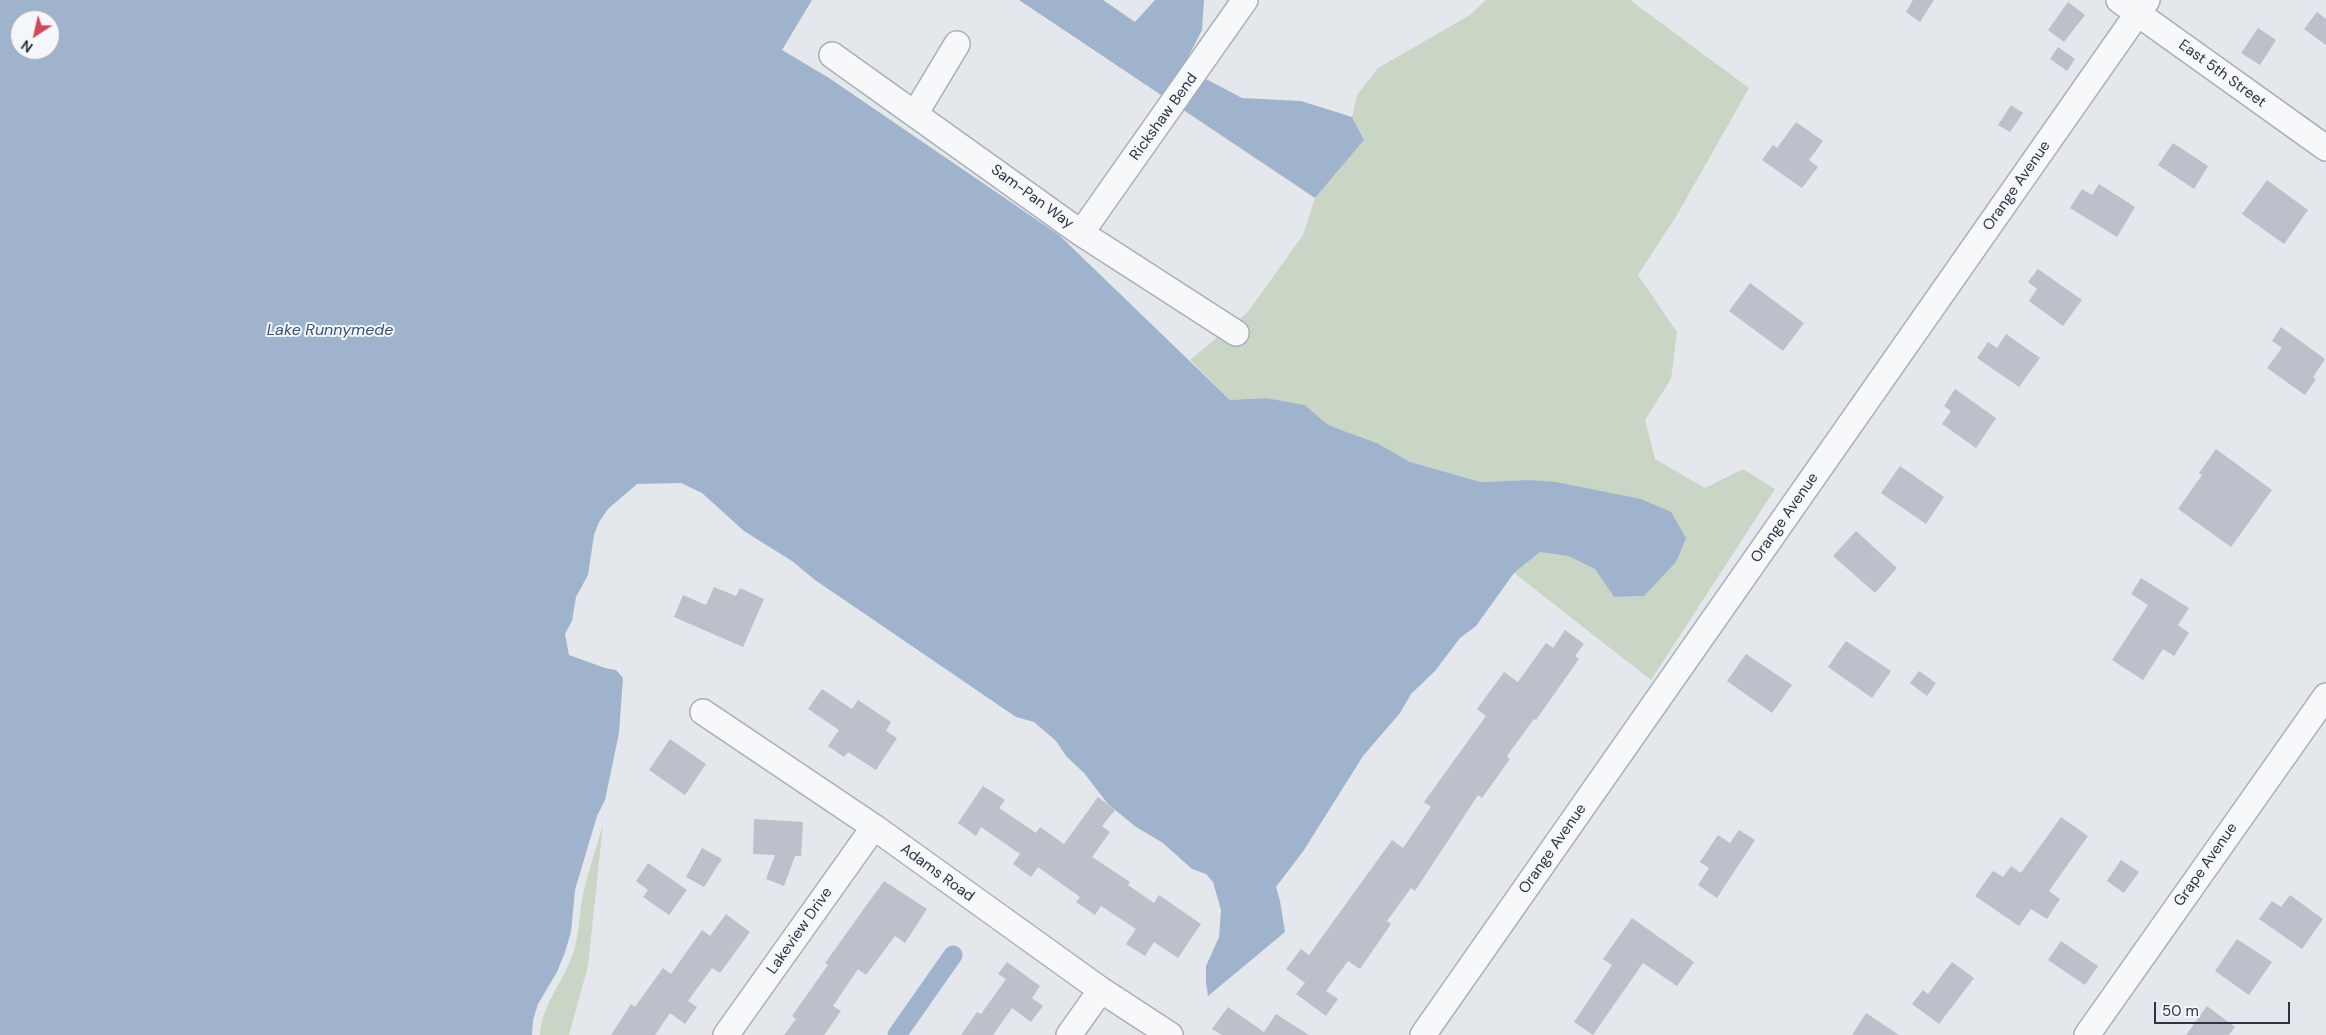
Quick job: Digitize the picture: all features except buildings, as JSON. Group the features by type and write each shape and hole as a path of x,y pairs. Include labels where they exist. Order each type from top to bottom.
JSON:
{"street":[{"name":"Rickshaw Bend","path":"1081,233 1245,0"},
{"name":"East 5th Street","path":"2135,4 2326,148"},
{"name":"Orange Avenue","path":"1423,1035 2135,4"},
{"path":"915,114 957,44"},
{"name":"Sam-Pan Way","path":"832,55 1081,233 1236,333"},
{"name":"Grape Avenue","path":"2087,1035 2326,696"},
{"name":"Adams Road","path":"703,712 874,827 1101,990 1170,1035"},
{"name":"Lakeview Drive","path":"726,1035 874,827"},
{"path":"1069,1035 1101,990"}],"green space":[{"path":"1486,0 1630,0 1749,88 1677,215 1638,275 1677,332 1671,379 1645,420 1655,459 1705,488 1743,469 1775,489 1651,680 1514,573 1540,552 1568,556 1595,569 1614,597 1644,596 1527,480 1481,482 1410,462 1377,443 1328,425 1305,405 1266,398 1230,400 1190,360 1247,313 1303,235 1315,198 1364,140 1352,117 1357,95 1378,68 1470,15"},
{"path":"603,824 588,966 569,1035 540,1035 549,1002 574,951 584,890"}],"water":[{"name":"Lake Runnymede","path":"0,0 812,0 782,50 829,78 1059,235 1230,400 1266,398 1305,405 1328,425 1377,443 1410,462 1481,482 1527,480 1556,482 1641,499 1671,512 1686,538 1676,562 1644,596 1614,597 1595,569 1568,556 1540,552 1514,573 1476,626 1460,638 1435,671 1411,694 1400,713 1363,756 1304,850 1276,887 1285,932 1208,996 1206,966 1219,937 1221,910 1213,882 1206,874 1192,869 1163,843 1136,827 1108,804 1084,773 1066,756 1056,741 1034,722 1016,717 815,580 792,561 744,531 702,493 681,483 637,484 608,509 599,522 594,535 588,575 576,597 572,621 565,634 569,655 616,670 623,678 619,733 605,800 597,816 575,890 571,932 557,972 538,1004 533,1020 532,1035 0,1035"},
{"path":"1019,0 1103,0 1135,22 1155,0 1204,0 1202,30 1183,67 1242,98 1301,101 1352,117 1364,140 1315,198"}],"waterway":[{"path":"897,1035 953,955"}]}
